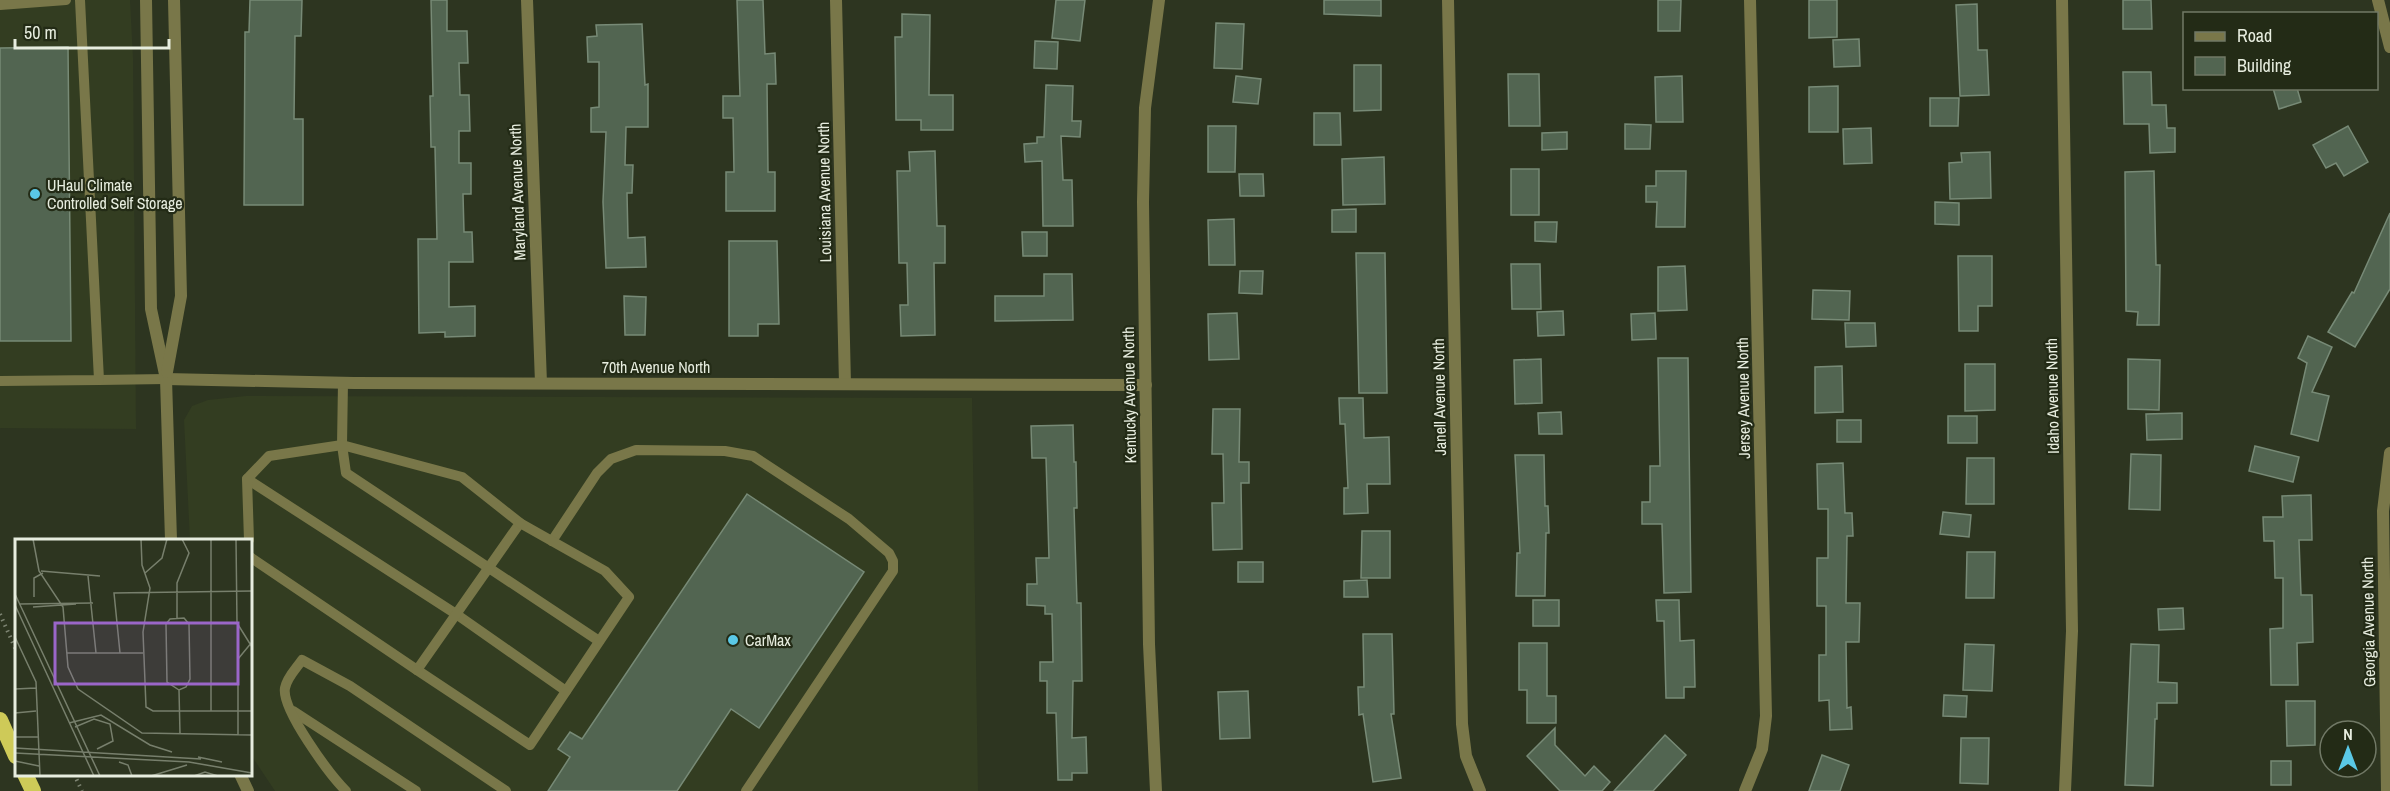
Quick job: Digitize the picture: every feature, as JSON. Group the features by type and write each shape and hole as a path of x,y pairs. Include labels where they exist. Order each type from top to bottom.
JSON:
{"highway":[{"path":"0,720 15,754"},
{"path":"26,776 33,791"}],"street":[{"path":"146,0 151,309 166,379 171,539"},
{"path":"166,379 180,296 174,0"},
{"name":"Maryland Avenue North","path":"527,0 541,383"},
{"name":"Louisiana Avenue North","path":"836,0 845,384"},
{"name":"Kentucky Avenue North","path":"1156,791 1149,644 1143,202 1145,108 1159,0"},
{"name":"Janell Avenue North","path":"1448,0 1462,724 1466,756 1480,791"},
{"name":"Jersey Avenue North","path":"1744,791 1762,749 1766,716 1750,0"},
{"name":"Idaho Avenue North","path":"2062,0 2072,631 2065,791"},
{"path":"2378,0 2390,47"},
{"name":"70th Avenue North","path":"166,379 1146,386"},
{"name":"Georgia Avenue North","path":"2387,791 2383,511 2390,453"},
{"path":"241,776 248,791"}],"lane":[{"path":"0,5 66,0"},
{"path":"80,0 99,380"},
{"path":"0,381 166,379"},
{"path":"343,382 342,446 346,473 599,641"},
{"path":"249,539 247,479 269,456 342,446 462,477 520,523 605,571 629,597 530,746 252,557"},
{"path":"552,541 597,472 611,459 636,450 725,451 753,456 788,477 849,519 889,553 893,561 893,571 746,791"},
{"path":"247,479 456,614 566,691"},
{"path":"417,670 520,523"},
{"path":"346,791 298,726 291,710 285,690 288,679 302,660 350,686 506,791"},
{"path":"291,710 416,791"}],"path":[{"path":"0,614 15,648"},
{"path":"75,776 82,791"}],"shaded area":[{"path":"0,0 130,0 133,58 136,429 0,428"},
{"path":"246,396 972,398 978,791 275,791 252,756 252,539 190,539 184,420 192,406 208,400"}],"building":[{"path":"250,0 302,0 301,36 295,36 294,119 303,119 303,205 244,205 245,32 249,32"},
{"path":"431,0 447,0 447,31 467,31 468,63 459,63 460,95 469,95 470,131 459,131 459,163 471,163 471,194 463,194 464,232 472,232 473,262 449,262 449,307 475,306 475,336 445,337 445,332 419,333 418,239 437,239 435,147 431,147 430,96 433,96"},
{"path":"737,0 763,0 765,54 775,53 776,84 767,84 768,172 775,172 775,211 726,211 726,172 734,172 733,118 723,118 723,96 740,96"},
{"path":"1056,0 1085,0 1080,41 1052,38"},
{"path":"1324,0 1381,0 1381,16 1324,14"},
{"path":"1658,0 1681,0 1680,31 1658,31"},
{"path":"1809,0 1837,0 1837,37 1809,38"},
{"path":"2123,0 2151,0 2152,29 2123,29"},
{"path":"1977,4 1978,50 1987,50 1989,95 1960,96 1956,5"},
{"path":"902,14 930,15 929,95 953,95 953,130 921,130 921,120 896,120 895,37 902,37"},
{"path":"1216,23 1244,24 1242,69 1214,68"},
{"path":"642,24 645,85 648,84 648,127 626,127 625,165 633,165 632,193 627,193 628,238 645,237 646,267 606,268 603,202 606,132 591,132 591,108 599,107 599,62 588,62 587,37 597,36 596,25"},
{"path":"1859,39 1860,66 1834,67 1833,40"},
{"path":"1035,41 1058,42 1057,69 1034,68"},
{"name":"UHaul Climate Controlled Self Storage","path":"68,47 71,341 0,341 0,48"},
{"path":"1354,65 1381,65 1381,110 1354,111"},
{"path":"2123,72 2151,72 2152,105 2166,105 2167,128 2175,128 2175,152 2150,153 2149,124 2124,124"},
{"path":"1508,74 1539,74 1540,126 1509,126"},
{"path":"1236,76 1261,79 1258,104 1233,102"},
{"path":"1682,76 1683,122 1656,122 1655,77"},
{"path":"1046,85 1073,86 1072,121 1081,121 1080,137 1061,136 1063,180 1072,180 1073,226 1043,226 1042,161 1025,162 1024,144 1037,143 1037,137 1044,137"},
{"path":"1838,86 1838,132 1809,132 1809,87"},
{"path":"2274,90 2298,90 2301,102 2279,109"},
{"path":"1930,98 1959,98 1958,126 1930,126"},
{"path":"1314,113 1340,113 1341,145 1314,145"},
{"path":"1625,124 1651,125 1650,149 1625,149"},
{"path":"1208,126 1236,126 1235,172 1208,172"},
{"path":"2348,126 2368,162 2344,176 2336,163 2326,168 2313,145"},
{"path":"1871,128 1872,163 1844,164 1843,129"},
{"path":"1567,132 1567,149 1542,150 1542,133"},
{"path":"935,151 937,226 945,226 945,263 934,263 935,335 901,336 900,305 908,305 907,263 899,263 897,171 910,171 909,152"},
{"path":"1990,152 1991,198 1950,199 1949,163 1962,162 1961,153"},
{"path":"1384,157 1385,204 1343,205 1342,159"},
{"path":"1511,169 1539,169 1539,215 1511,215"},
{"path":"1656,171 1686,171 1685,227 1656,227 1657,202 1646,202 1646,186 1656,186"},
{"path":"2154,171 2156,265 2160,265 2159,325 2137,325 2138,312 2126,311 2125,172"},
{"path":"1239,174 1263,174 1264,196 1240,196"},
{"path":"1935,202 1959,203 1959,225 1935,224"},
{"path":"1356,209 1356,232 1332,232 1332,210"},
{"path":"2390,213 2390,289 2355,347 2328,332 2352,292 2354,293"},
{"path":"1234,219 1235,265 1209,265 1208,220"},
{"path":"1535,222 1557,222 1556,242 1535,241"},
{"path":"1022,232 1047,232 1047,256 1023,256"},
{"path":"729,241 777,241 779,324 758,324 758,336 729,336"},
{"path":"1356,253 1385,253 1387,393 1359,393"},
{"path":"1958,256 1992,256 1992,306 1978,306 1978,331 1959,331"},
{"path":"1511,264 1540,264 1541,309 1512,309"},
{"path":"1685,266 1687,310 1658,311 1658,267"},
{"path":"1240,271 1263,271 1262,294 1239,293"},
{"path":"1044,274 1072,274 1073,320 995,321 995,296 1044,296"},
{"path":"1813,290 1850,291 1849,320 1812,319"},
{"path":"624,296 646,297 645,335 625,335"},
{"path":"1563,311 1564,335 1538,336 1537,312"},
{"path":"1237,313 1239,359 1209,360 1208,314"},
{"path":"1655,313 1656,339 1632,340 1631,314"},
{"path":"1845,323 1875,323 1876,346 1846,347"},
{"path":"2308,336 2332,347 2312,392 2329,396 2318,441 2291,434 2307,363 2298,358"},
{"path":"1658,358 1688,358 1691,592 1664,593 1662,524 1642,524 1642,502 1650,502 1650,466 1660,466"},
{"path":"1541,359 1542,403 1515,404 1514,360"},
{"path":"2128,359 2160,360 2159,410 2128,409"},
{"path":"1965,364 1995,364 1995,410 1965,411"},
{"path":"1842,366 1843,412 1815,413 1815,367"},
{"path":"1339,398 1363,398 1364,438 1389,437 1390,484 1367,484 1368,513 1344,514 1344,488 1348,488 1345,424 1340,424"},
{"path":"1213,409 1240,409 1239,462 1249,462 1249,483 1241,483 1242,549 1213,550 1212,503 1224,503 1223,454 1212,454"},
{"path":"1561,412 1562,434 1539,434 1538,413"},
{"path":"2182,413 2182,439 2147,440 2146,414"},
{"path":"1948,416 1977,416 1977,443 1948,443"},
{"path":"1837,420 1861,420 1861,442 1837,442"},
{"path":"1073,425 1074,462 1076,462 1077,508 1074,508 1077,603 1081,603 1082,681 1073,681 1072,738 1086,737 1087,773 1072,773 1072,780 1058,780 1056,713 1047,713 1047,681 1040,681 1040,662 1053,662 1052,614 1045,614 1045,606 1027,605 1027,584 1037,584 1036,558 1049,558 1046,458 1032,458 1031,426"},
{"path":"2255,446 2299,457 2293,482 2249,471"},
{"path":"2131,454 2161,455 2160,510 2129,509"},
{"path":"1515,455 1544,455 1545,506 1548,506 1549,533 1546,533 1545,596 1516,596 1517,553 1520,553"},
{"path":"1967,458 1994,458 1994,504 1966,504"},
{"path":"1843,463 1845,513 1852,513 1853,536 1847,536 1846,603 1860,603 1859,642 1846,642 1847,708 1851,707 1852,729 1830,730 1829,700 1819,701 1819,655 1826,655 1826,606 1817,606 1817,558 1828,558 1828,509 1818,509 1817,464"},
{"name":"CarMax","path":"747,494 864,572 759,728 731,709 677,791 548,791 570,757 558,749 570,732 582,739"},
{"path":"2311,495 2312,540 2299,540 2301,595 2312,595 2313,642 2297,643 2298,685 2271,685 2270,629 2283,628 2283,578 2275,578 2274,541 2264,541 2263,517 2283,517 2282,496"},
{"path":"1943,512 1971,515 1969,537 1940,534"},
{"path":"1362,531 1390,531 1390,578 1361,578"},
{"path":"1967,552 1995,552 1994,598 1966,598"},
{"path":"1238,562 1263,562 1263,582 1238,582"},
{"path":"1367,580 1368,597 1344,597 1344,581"},
{"path":"1533,600 1559,600 1559,626 1533,626"},
{"path":"1656,600 1679,600 1680,641 1694,640 1695,687 1684,687 1684,698 1666,698 1664,621 1657,621"},
{"path":"2183,608 2184,629 2159,630 2158,609"},
{"path":"1363,634 1392,634 1394,714 1391,714 1401,778 1373,782 1363,714 1359,715 1358,687 1364,687"},
{"path":"1519,643 1547,643 1547,696 1556,696 1556,723 1527,723 1527,690 1519,690"},
{"path":"1965,644 1994,645 1992,691 1963,690"},
{"path":"2131,644 2159,645 2158,682 2177,683 2177,703 2157,703 2153,786 2125,785"},
{"path":"1248,691 1250,738 1220,739 1218,692"},
{"path":"1944,695 1967,696 1966,717 1943,716"},
{"path":"2286,701 2315,701 2315,745 2287,746"},
{"path":"1555,728 1555,745 1585,776 1594,766 1610,782 1602,791 1560,791 1527,756"},
{"path":"1665,735 1686,755 1653,791 1614,791"},
{"path":"1961,738 1989,738 1988,784 1960,783"},
{"path":"1822,755 1849,765 1840,791 1809,791"},
{"path":"2271,761 2291,761 2291,785 2271,785"}],"place":[{"name":"UHaul Climate Controlled Self Storage","path":"35,194"},
{"name":"CarMax","path":"733,640"}]}
